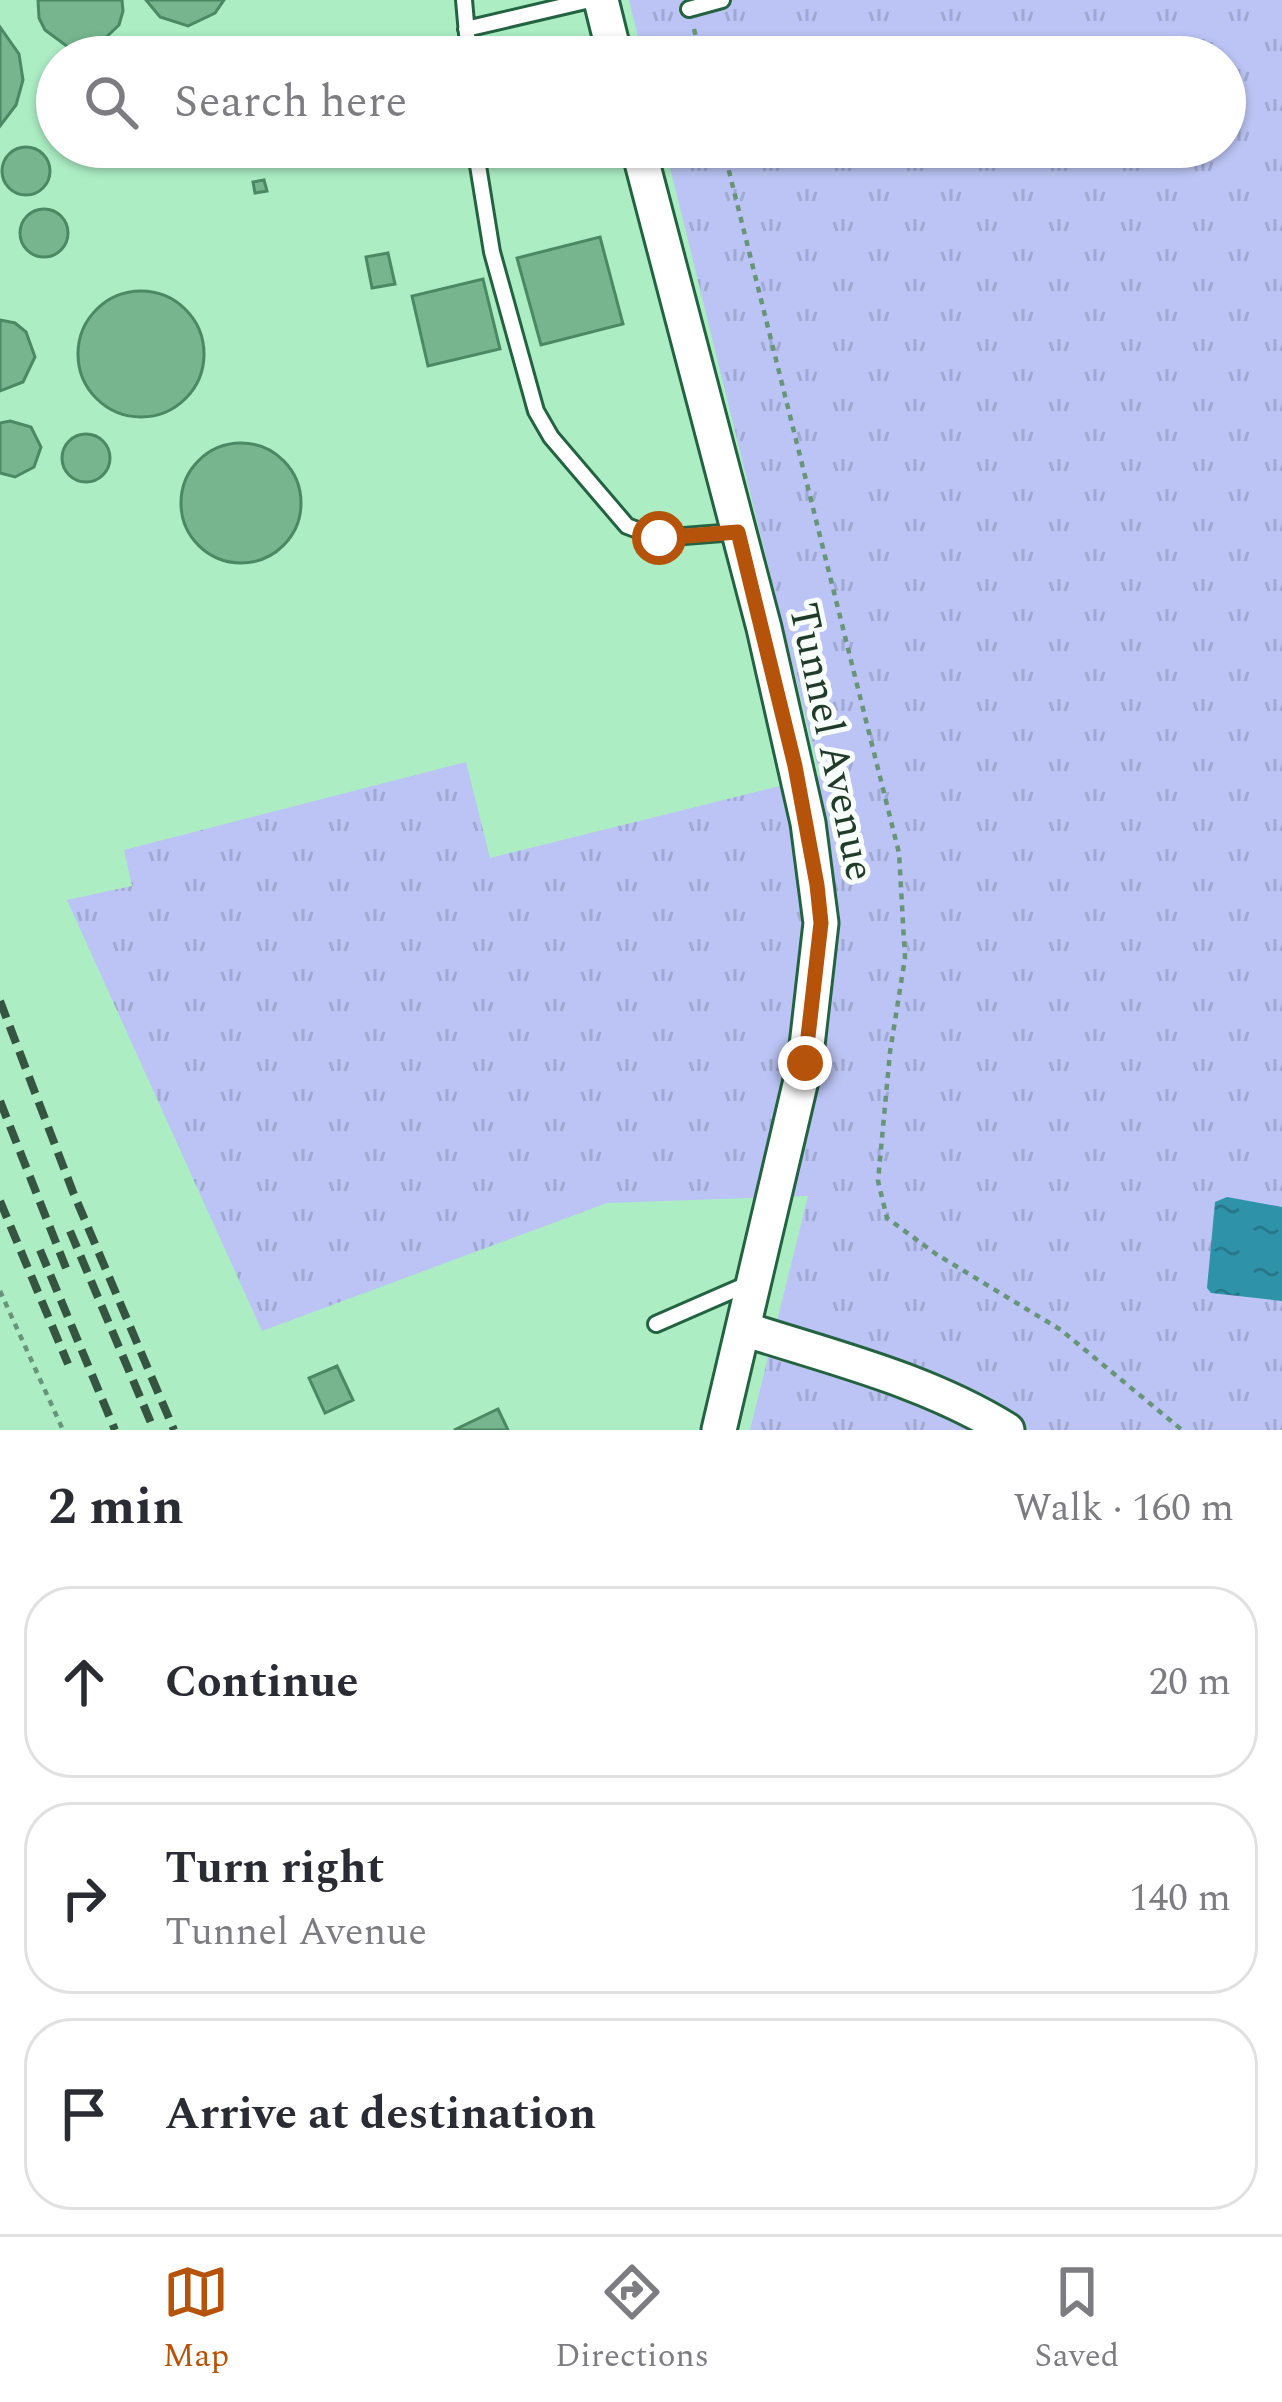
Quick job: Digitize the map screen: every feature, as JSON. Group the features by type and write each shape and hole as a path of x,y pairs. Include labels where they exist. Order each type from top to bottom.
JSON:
{"street":[{"path":"601,0 610,36"},
{"name":"Tunnel Avenue","path":"643,168 808,823 821,923 805,1063 718,1430"},
{"path":"744,1329 915,1383 974,1409 1007,1430"}],"lane":[{"path":"464,0 467,36"},
{"path":"466,28 590,0"},
{"path":"689,9 722,0"},
{"path":"476,168 498,275 536,411 551,437 627,526 659,538 738,532"},
{"path":"656,1324 754,1282"}],"path":[{"path":"728,168 899,853 905,958 878,1181 887,1217 936,1254 1061,1330 1182,1430"},
{"path":"0,1291 63,1430"}],"green space":[{"path":"629,0 1282,0 1282,1430 750,1430 808,1196 607,1203 262,1331 67,900 132,886 124,850 466,762 490,858 820,776 670,168 1246,168 1246,36 638,36"}],"water":[{"path":"1227,1197 1282,1207 1282,1301 1211,1293 1207,1288 1215,1202"}],"building":[{"path":"38,0 122,0 119,25 107,36 53,36 39,18"},
{"path":"146,0 224,0 215,13 188,26 160,17"},
{"path":"0,27 19,54 23,80 16,105 0,126"},
{"path":"26,147 36,150 36,168 49,168 43,188 26,195 9,188 2,171 9,154"},
{"path":"264,180 267,191 255,193 253,182"},
{"path":"44,209 61,216 68,233 61,250 44,257 27,250 20,233 27,216"},
{"path":"600,237 623,324 541,345 517,258"},
{"path":"388,253 395,284 372,288 366,257"},
{"path":"483,279 500,349 428,366 412,296"},
{"path":"141,291 165,296 185,310 199,330 204,354 199,378 185,398 165,412 141,417 117,412 97,398 83,378 78,354 83,330 97,310 117,296"},
{"path":"0,320 26,332 35,357 23,382 0,391"},
{"path":"0,423 31,427 41,447 34,467 15,477 0,473"},
{"path":"86,434 103,441 110,458 103,475 86,482 69,475 62,458 69,441"},
{"path":"241,443 264,447 284,460 297,480 301,503 297,526 284,546 264,559 241,563 218,559 198,546 185,526 181,503 185,480 198,460 218,447"},
{"path":"337,1366 353,1400 325,1413 309,1378"},
{"path":"498,1409 508,1430 454,1430"}],"railway":[{"path":"0,1001 73,1192 174,1430"},
{"path":"0,1101 66,1268"},
{"path":"0,1201 68,1364"},
{"path":"70,1231 154,1430"},
{"path":"40,1250 115,1430"}],"route":[{"path":"659,538 738,532 808,823 817,885 821,923 805,1063"}]}
